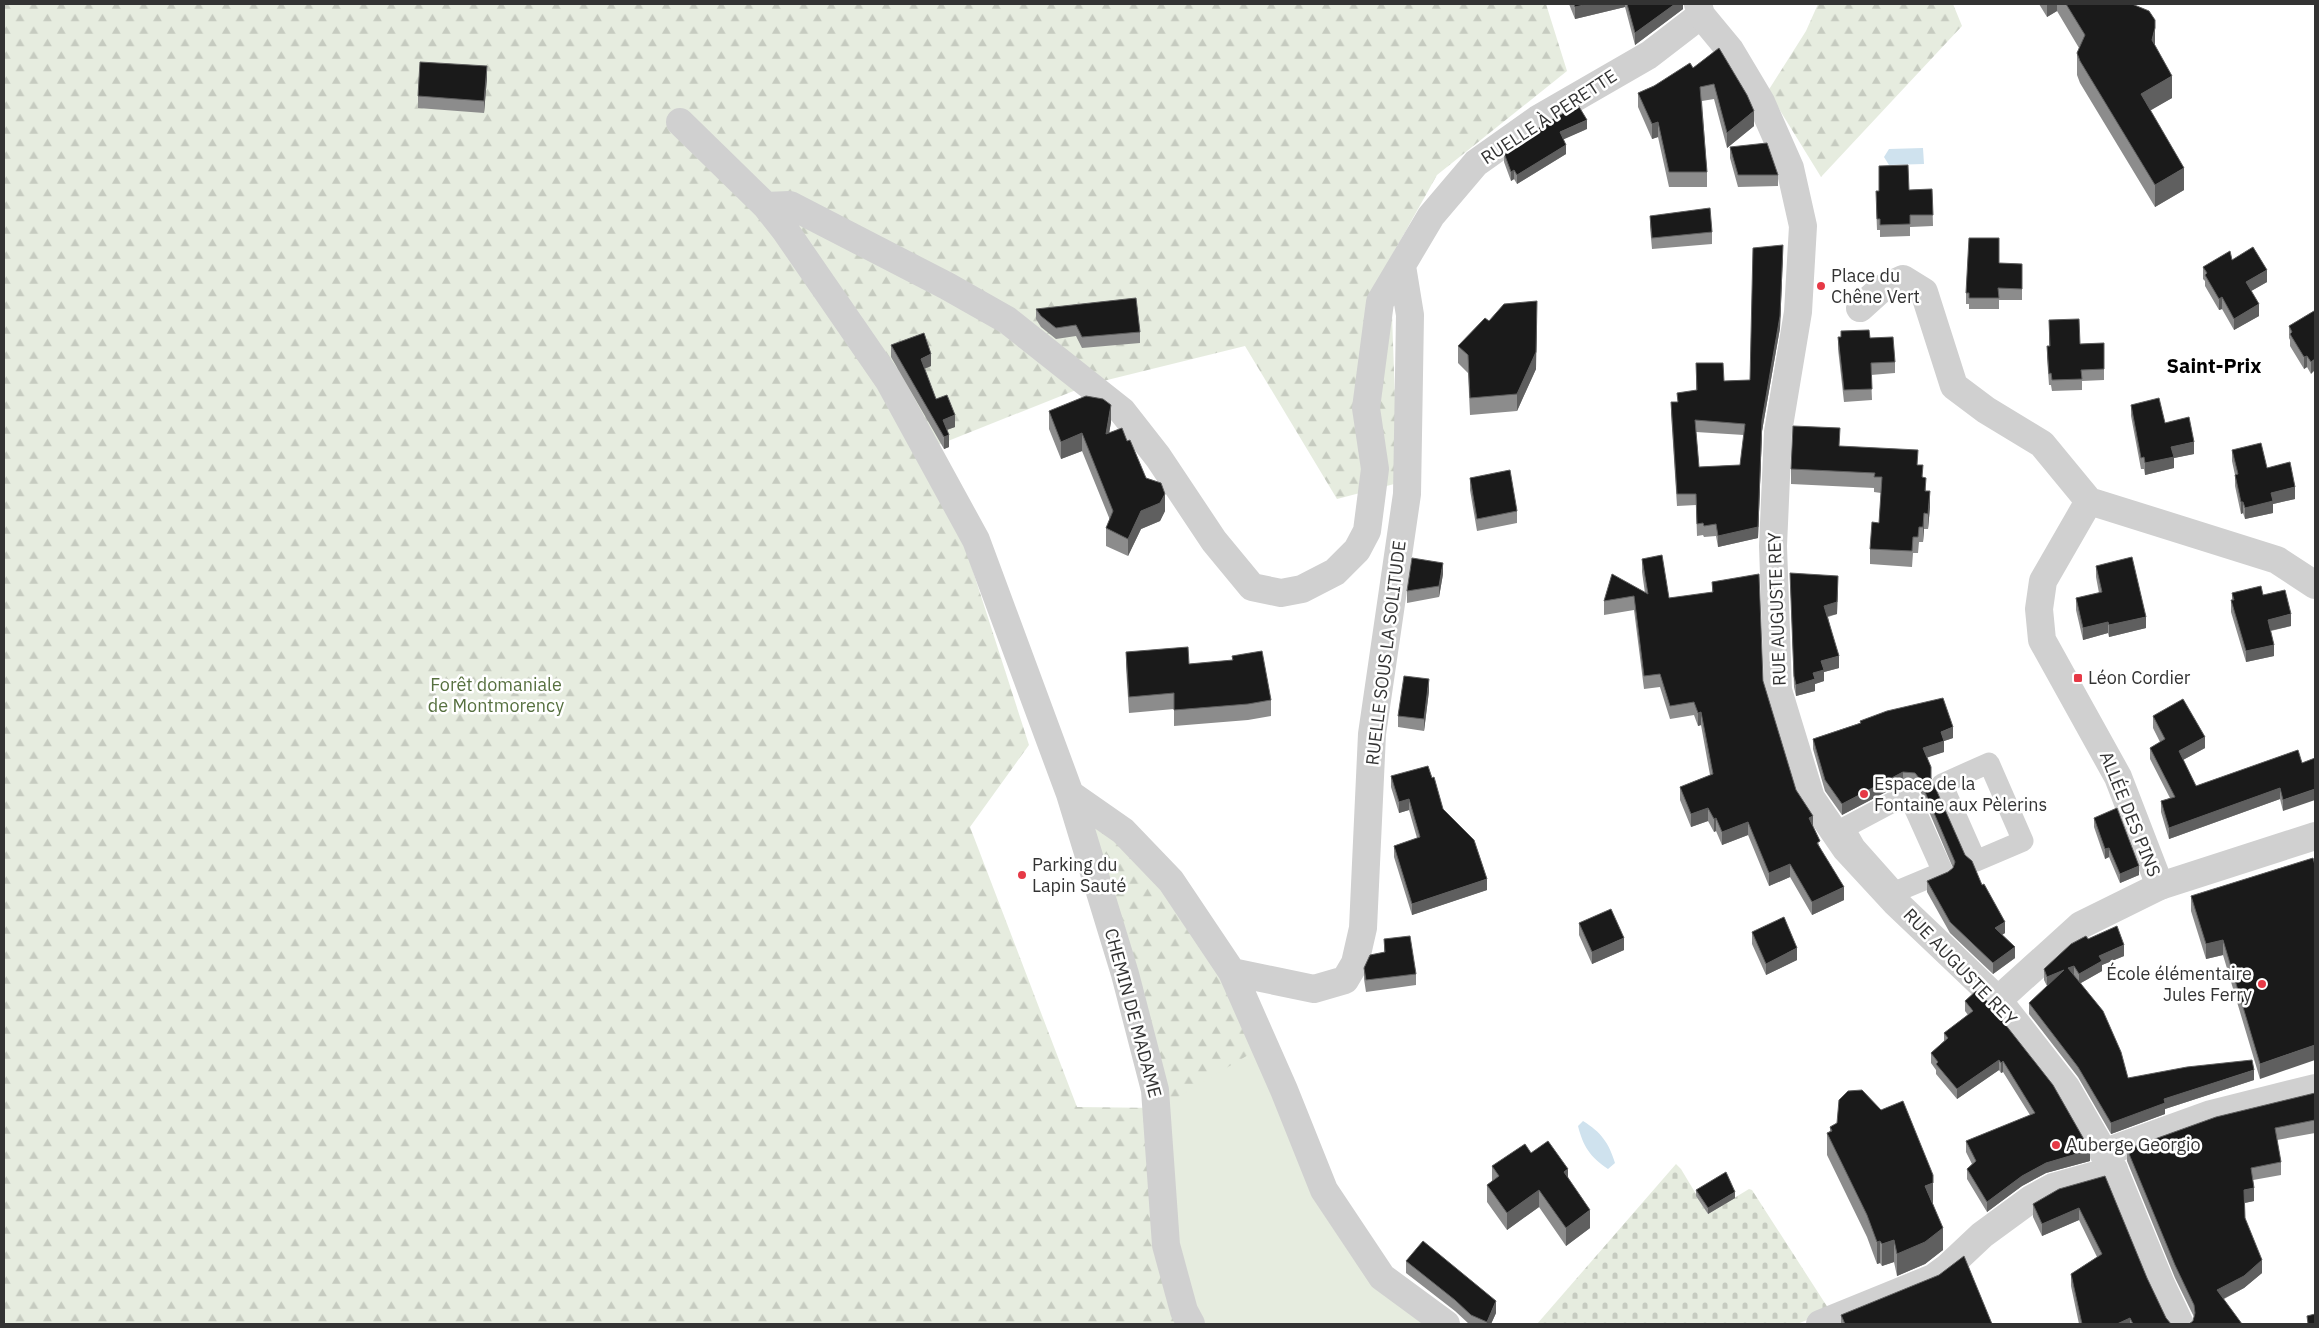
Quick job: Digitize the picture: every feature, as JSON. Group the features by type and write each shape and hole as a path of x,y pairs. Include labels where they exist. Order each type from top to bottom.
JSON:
{"street":[{"name":"RUELLE À PERETTE","path":"766,206 790,205 947,286 1007,320 1122,411 1158,457 1214,541 1252,587 1281,593 1302,589 1335,572 1357,550 1367,531 1375,469 1366,408 1380,302 1431,216 1476,163 1538,119 1649,55 1700,9"},
{"name":"RUE AUGUSTE REY","path":"1700,9 1730,50 1762,102 1790,168 1803,226 1798,312 1778,432 1773,546 1778,690 1811,798 1852,856 1896,902 1998,1000 2066,1088 2108,1161 2180,1324"},
{"name":"CHEMIN DE MADAME","path":"680,122 766,206 785,230 889,381 976,540 1070,794 1125,974 1155,1090 1166,1245 1184,1311 1191,1324"},
{"name":"RUELLE SOUS LA SOLITUDE","path":"1232,972 1314,989 1345,980 1355,963 1363,928 1372,734 1407,494 1410,315 1402,266"},
{"path":"1860,308 1881,289 1903,279 1924,292 1954,386 1986,410 2042,444 2089,501 2277,560 2315,585"},
{"name":"ALLÉE DES PINS","path":"2089,501 2043,581 2039,609 2042,640 2118,777 2160,886"},
{"path":"1989,763 2023,841 1976,861 1942,784 1989,763"},
{"path":"1070,794 1123,831 1171,881 1232,972 1284,1090 1324,1190 1382,1277 1446,1324"},
{"path":"1908,794 1943,872 1895,892 1855,847 1844,828 1908,794"},
{"path":"1998,1000 2081,925 2160,886 2315,836"},
{"path":"1820,1324 1933,1278 1948,1267 1982,1235 2031,1199 2053,1187 2211,1114 2315,1088"}],"green space":[{"name":"Forêt domaniale de Montmorency","path":"4,4 1546,4 1567,71 1437,175 1390,259 1398,483 1337,499 1245,346 1091,384 933,447 1029,745 970,827 1077,1107 1159,1108 1070,794 1123,831 1265,1046 1382,1277 1446,1324 4,1324"},
{"path":"1818,4 1953,4 1962,26 1821,177 1768,91 1806,31"},
{"path":"1263,1046 1382,1277 1446,1324 1195,1324 1188,1310 1160,1108"},
{"path":"1676,1164 1681,1169 1708,1214 1749,1189 1752,1190 1830,1311 1797,1324 1537,1324"}],"water":[{"path":"1923,148 1924,164 1889,165 1884,157 1889,149"},
{"path":"1583,1121 1595,1129 1604,1139 1610,1150 1615,1163 1608,1169 1596,1160 1585,1145 1578,1126"}],"building":[{"path":"1574,4 1588,4 1575,7"},
{"path":"1627,4 1675,4 1635,33"},
{"path":"2066,4 2132,4 2149,11 2155,20 2152,40 2172,76 2141,94 2184,168 2155,185 2080,61 2077,53 2085,35"},
{"path":"1719,48 1747,95 1754,111 1727,133 1714,84 1700,87 1707,172 1669,172 1658,122 1652,124 1638,93 1654,86 1690,63 1693,68"},
{"path":"420,62 487,66 484,101 418,96"},
{"path":"1578,105 1587,120 1560,132 1566,145 1517,175 1514,170 1511,172 1504,153 1546,123"},
{"path":"1767,143 1778,175 1738,175 1730,147"},
{"path":"1908,165 1909,190 1932,189 1933,215 1910,215 1910,224 1880,225 1880,219 1877,219 1876,191 1879,191 1879,166"},
{"path":"1710,208 1712,232 1652,238 1650,216"},
{"path":"1969,238 1999,238 1999,263 2022,264 2022,289 1998,288 1999,298 1969,298 1969,293 1966,293"},
{"path":"1783,245 1780,316 1762,420 1758,527 1718,536 1716,524 1704,526 1703,523 1697,524 1696,494 1677,494 1671,402 1678,402 1677,393 1697,390 1696,363 1723,363 1724,381 1750,380 1753,248","holes":["1695,420 1745,424 1740,465 1699,467"]},
{"path":"2253,247 2267,270 2246,282 2259,304 2234,319 2222,297 2219,299 2205,275 2207,273 2203,267 2230,251 2232,260"},
{"path":"1136,298 1140,332 1082,337 1076,325 1056,328 1041,316 1036,309"},
{"path":"1537,301 1536,352 1517,394 1470,398 1468,355 1458,346 1485,318 1489,321 1504,304"},
{"path":"2314,311 2315,359 2311,362 2307,356 2304,357 2290,334 2292,332 2289,326"},
{"path":"2079,319 2080,344 2104,343 2104,369 2081,370 2082,379 2052,380 2051,373 2049,374 2047,346 2050,346 2049,320"},
{"path":"1869,330 1870,338 1893,337 1895,362 1871,363 1872,389 1844,390 1838,337 1841,337 1841,331"},
{"path":"924,333 931,354 921,359 936,399 947,395 955,415 943,420 949,435 944,437 891,345"},
{"path":"1086,396 1103,399 1111,405 1106,434 1122,428 1127,441 1130,440 1146,478 1161,483 1165,494 1160,503 1141,511 1128,539 1106,528 1113,511 1082,433 1061,442 1049,411"},
{"path":"2159,398 2165,423 2189,417 2194,442 2171,447 2174,457 2145,463 2144,457 2141,458 2131,405"},
{"path":"1793,426 1840,428 1839,446 1918,450 1917,465 1923,465 1922,477 1926,478 1925,491 1930,491 1928,514 1924,513 1923,527 1919,527 1918,537 1913,537 1912,551 1870,549 1872,522 1879,523 1882,477 1874,477 1875,473 1791,469"},
{"path":"2261,443 2267,468 2290,462 2295,487 2271,493 2273,501 2245,508 2243,502 2241,502 2235,475 2238,474 2232,450"},
{"path":"1510,470 1517,511 1477,519 1470,478"},
{"path":"1662,555 1669,598 1713,592 1712,582 1759,574 1763,681 1796,790 1813,816 1809,818 1820,841 1817,843 1844,887 1812,902 1790,864 1769,873 1748,822 1722,832 1716,818 1714,819 1708,808 1691,814 1680,787 1713,774 1701,712 1698,713 1694,702 1670,706 1660,674 1644,676 1634,596 1604,601 1612,574 1648,594 1642,559"},
{"path":"2132,557 2146,617 2109,625 2108,622 2083,628 2076,598 2102,592 2096,566"},
{"path":"1412,558 1443,563 1439,586 1407,591"},
{"path":"1790,573 1838,576 1837,602 1824,606 1839,656 1821,661 1824,670 1813,673 1815,679 1796,685 1794,676"},
{"path":"2261,586 2263,595 2285,590 2291,614 2268,620 2274,645 2246,651 2231,600 2234,600 2232,593"},
{"path":"1188,647 1189,664 1233,660 1232,656 1262,651 1271,700 1248,704 1174,710 1174,693 1129,697 1126,652"},
{"path":"1404,676 1429,679 1424,719 1398,716"},
{"path":"1943,698 1953,727 1941,732 1944,741 1923,748 1931,767 1931,778 1965,855 1972,861 1982,885 1984,884 2005,922 1995,928 2015,947 1993,963 1950,922 1927,881 1948,872 1953,868 1955,862 1919,778 1915,773 1903,772 1842,804 1825,780 1813,739 1861,723 1860,721 1887,711"},
{"path":"2183,699 2205,737 2179,751 2196,786 2298,750 2302,763 2315,758 2315,789 2283,800 2280,788 2169,828 2161,801 2175,797 2150,748 2165,739 2153,716"},
{"path":"1428,766 1432,778 1434,777 1443,809 1474,840 1487,879 1412,904 1394,846 1420,837 1409,799 1399,802 1391,776"},
{"path":"2117,808 2139,866 2120,874 2109,848 2105,849 2094,818"},
{"name":"École élémentaire Jules Ferry","path":"2313,858 2315,865 2315,1045 2260,1064 2223,940 2206,944 2191,896"},
{"path":"1611,909 1624,938 1592,952 1579,923"},
{"path":"1784,917 1797,948 1766,964 1752,932"},
{"path":"2117,926 2124,945 2099,956 2102,961 2079,974 2074,966 2068,968 2103,1011 2121,1052 2128,1078 2187,1067 2252,1060 2254,1070 2164,1099 2165,1103 2111,1123 2078,1067 2029,1003 2064,970 2047,977 2044,969 2071,944 2086,936 2088,939"},
{"path":"1410,936 1416,974 1366,980 1364,968 1370,955 1385,952 1384,939"},
{"path":"1976,991 1986,1000 2053,1085 2090,1150 2046,1163 2022,1176 1987,1202 1967,1169 1976,1161 1966,1141 2035,1113 2003,1061 2001,1063 1999,1060 1957,1089 1936,1064 1938,1062 1931,1053 1948,1038 1944,1033 1973,1011 1965,1001"},
{"path":"1862,1090 1881,1110 1903,1101 1933,1175 1933,1183 1925,1186 1943,1228 1925,1242 1897,1254 1894,1240 1882,1244 1880,1241 1877,1242 1867,1215 1827,1133 1832,1131 1830,1127 1837,1123 1839,1100 1848,1091"},
{"path":"2315,1093 2315,1120 2275,1128 2281,1162 2251,1168 2254,1188 2244,1190 2245,1218 2262,1260 2244,1276 2217,1290 2242,1324 2189,1324 2193,1321 2194,1305 2175,1265 2127,1149 2216,1117"},
{"path":"1548,1141 1568,1169 1564,1172 1590,1210 1566,1228 1539,1190 1507,1213 1487,1185 1499,1176 1492,1166 1525,1144 1531,1153"},
{"path":"1726,1172 1735,1192 1708,1208 1696,1190"},
{"path":"2105,1176 2147,1278 2166,1318 2171,1324 2133,1324 2130,1318 2117,1324 2082,1324 2071,1274 2102,1254 2079,1208 2042,1224 2033,1204 2059,1189"},
{"path":"1423,1241 1496,1301 1487,1322 1471,1315 1406,1261"},
{"path":"1964,1256 1992,1324 1845,1324 1841,1315 1939,1275"},
{"path":"2315,1314 2315,1324 2308,1324 2307,1316"}],"place":[{"name":"Place du Chêne Vert","path":"1821,286"},
{"name":"Léon Cordier","path":"2078,678"},
{"name":"Espace de la Fontaine aux Pèlerins","path":"1864,794"},
{"name":"Parking du Lapin Sauté","path":"1022,875"},
{"name":"École élémentaire Jules Ferry","path":"2262,984"},
{"name":"Auberge Georgio","path":"2056,1145"}],"district":[{"name":"Saint-Prix","path":"2214,366"}]}
